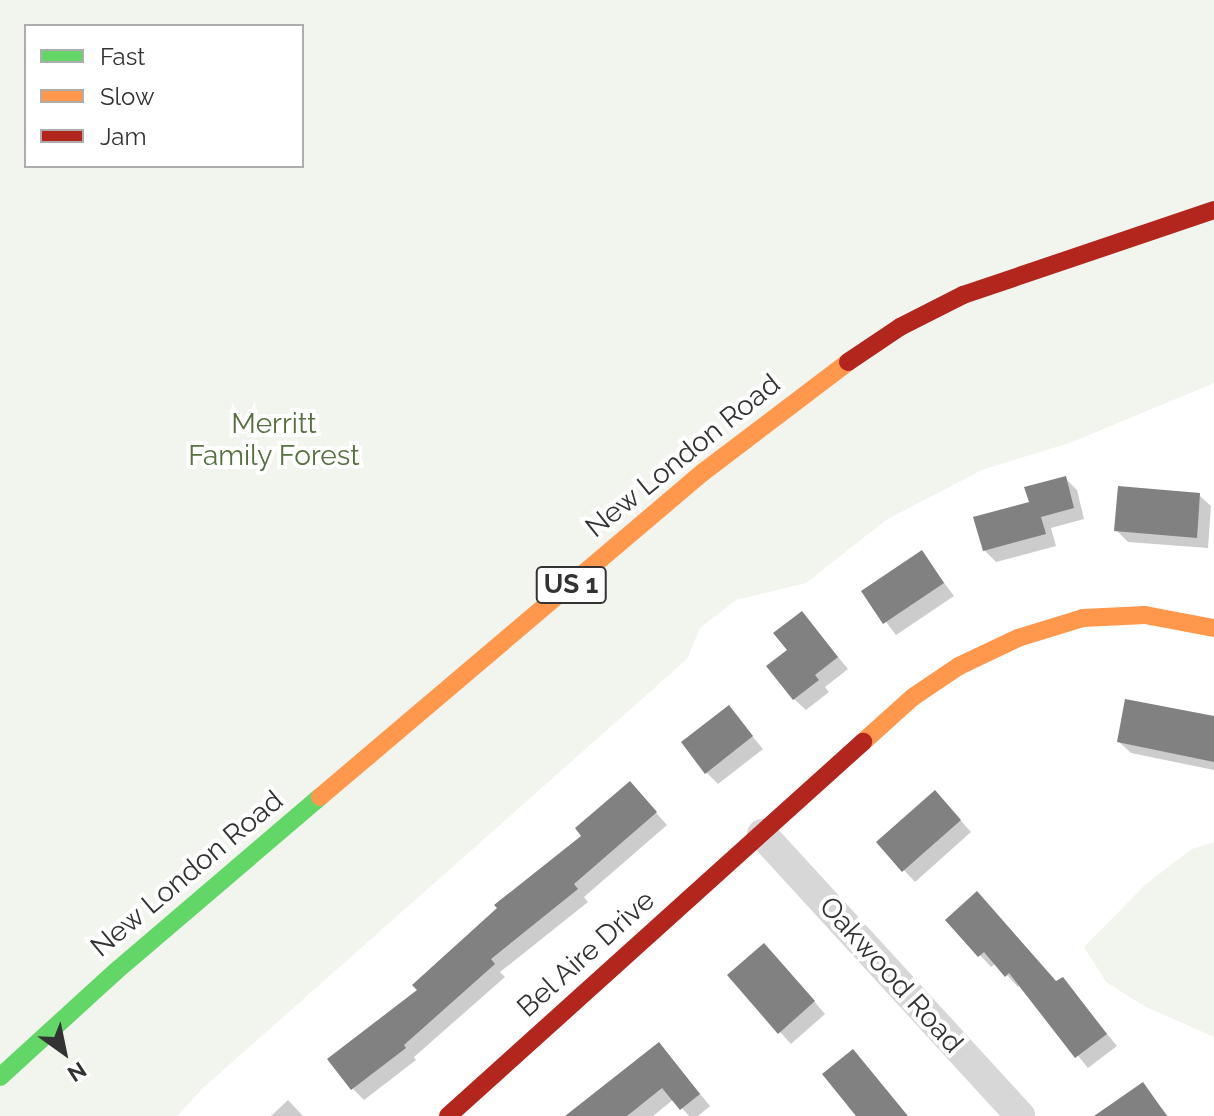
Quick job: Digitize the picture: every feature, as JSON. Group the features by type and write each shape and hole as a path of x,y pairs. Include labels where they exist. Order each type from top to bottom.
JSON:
{"main road":[{"name":"New London Road","path":"0,1077 127,962 702,473 831,374 900,327 963,295 1214,210"},
{"name":"Bel Aire Drive","path":"448,1116 913,697 987,651 1083,618 1145,615 1214,628"}],"street":[{"name":"Oakwood Road","path":"762,834 1020,1116"}],"green space":[{"name":"Merritt Family Forest","path":"0,0 1214,0 1214,383 1072,442 982,470 886,520 806,583 736,600 700,628 687,659 203,1088 177,1116 0,1116"},
{"path":"1214,842 1214,1037 1144,1006 1106,982 1084,947 1146,884 1192,849"}],"building":[{"path":"1066,476 1074,508 1041,517 1046,534 983,551 973,517 1029,502 1024,487"},
{"path":"1118,486 1200,493 1197,538 1114,531"},
{"path":"922,550 944,583 883,624 861,591"},
{"path":"802,611 838,657 815,675 819,680 793,700 766,666 787,650 773,633"},
{"path":"1125,699 1214,716 1214,762 1117,742"},
{"path":"729,705 753,736 705,774 681,742"},
{"path":"630,781 657,812 574,884 578,889 491,959 495,964 404,1045 406,1048 351,1090 327,1059 417,990 412,985 497,908 494,905 581,836 575,828"},
{"path":"935,790 961,820 902,872 876,842"},
{"path":"977,891 1056,981 1063,977 1107,1034 1075,1058 1009,973 1005,977 984,952 978,957 945,920"},
{"path":"764,943 815,1001 778,1034 727,975"},
{"path":"659,1042 700,1094 680,1110 662,1088 627,1116 565,1116"},
{"path":"853,1049 908,1116 856,1116 822,1074"},
{"path":"1143,1082 1167,1116 1094,1116"}],"traffic: fast":[{"path":"0,1077 115,972 320,797"}],"traffic: slow":[{"path":"320,797 702,473 848,362"},
{"path":"863,742 913,697 959,666 1018,638 1083,618 1145,615 1214,628"}],"traffic: jam":[{"path":"848,362 900,327 963,295 1214,210"},
{"path":"448,1116 863,742"}]}
